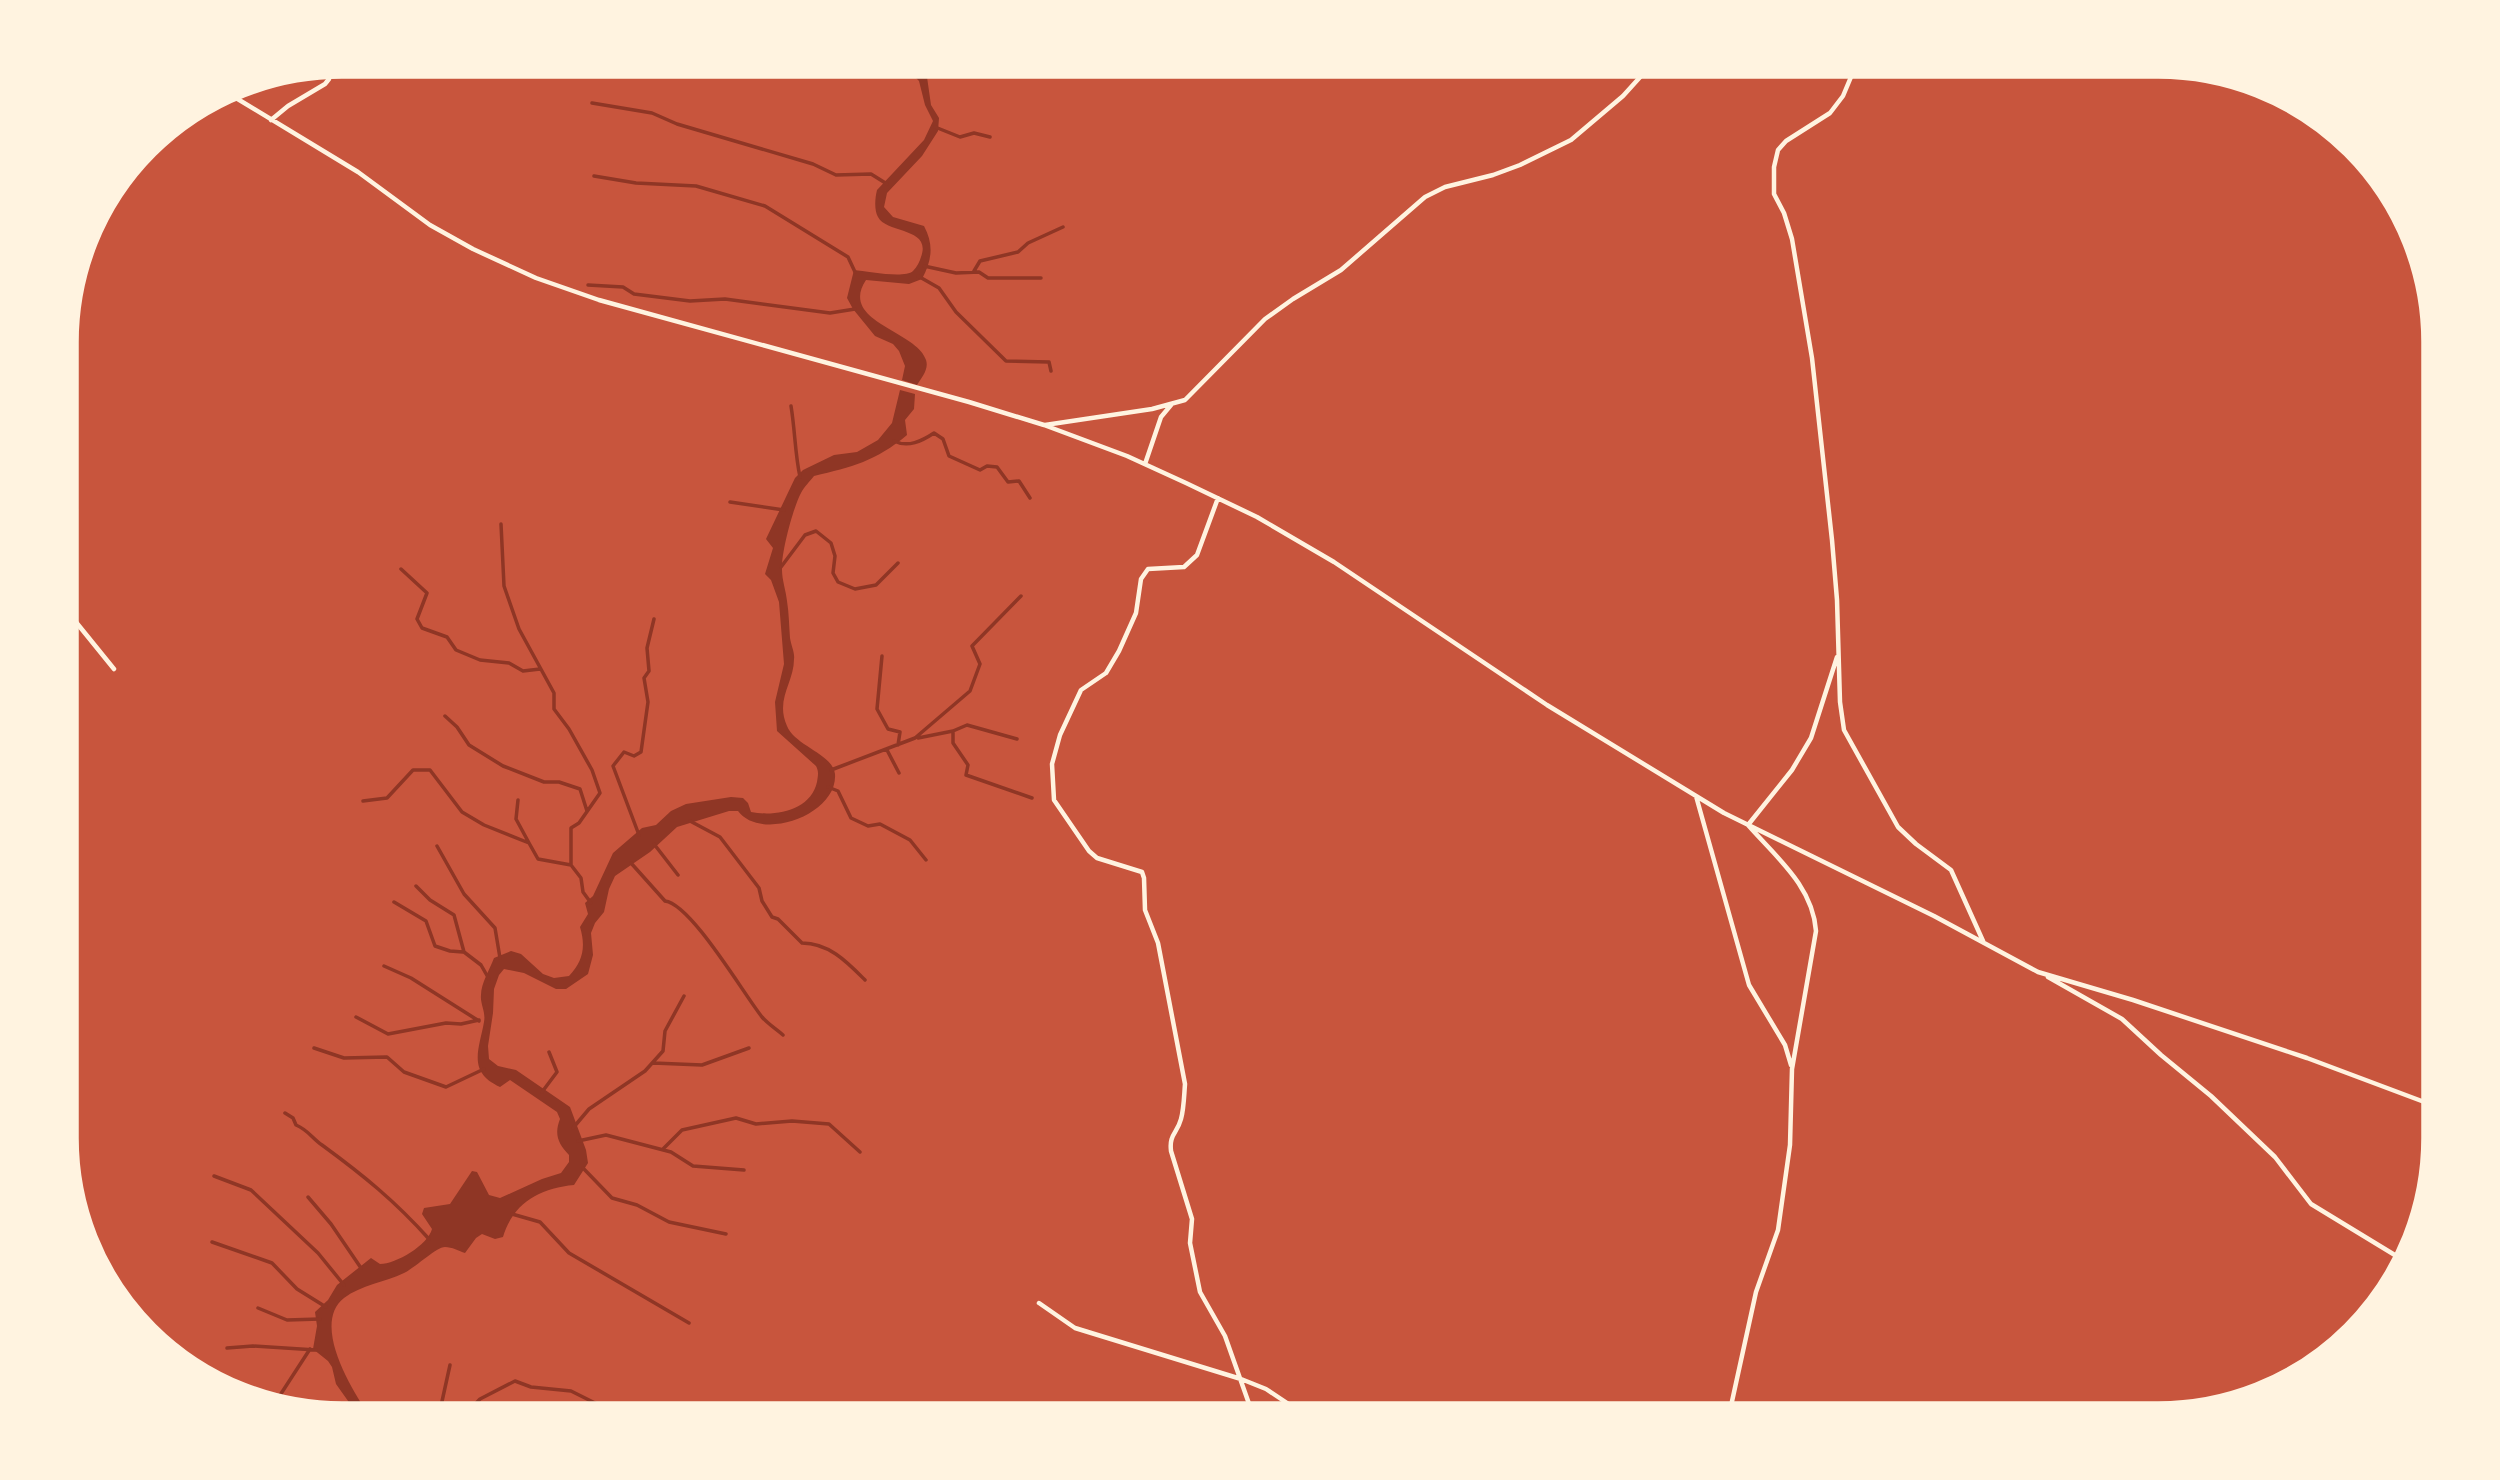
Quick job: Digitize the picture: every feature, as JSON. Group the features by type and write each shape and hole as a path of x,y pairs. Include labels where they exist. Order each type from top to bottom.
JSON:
{"street":[{"path":"1044,425 1152,409 1185,400 1265,319 1341,270 1425,197 1445,187 1520,165 1571,140 1586,130 1640,77"},
{"path":"1851,77 1843,96 1830,113 1786,141 1778,150 1774,167 1774,194 1784,213 1792,239 1812,358 1832,540 1840,702 1844,730 1898,827 1951,870 1983,942"},
{"path":"271,120 288,106 325,84 329,78"},
{"path":"237,99 358,172 430,226 472,249 536,278 598,300 1044,425 1145,464 1258,517 1334,562 1547,705 1696,796 1748,825 1983,942 2122,1019 2211,1096 2275,1157 2311,1204 2396,1256"},
{"path":"1145,464 1161,417 1172,404"},
{"path":"1218,498 1197,555 1184,567 1148,569 1141,579 1136,613 1119,651 1106,673 1081,690 1060,735 1052,764 1054,800 1089,851 1097,858 1142,872 1144,878 1145,910 1158,943 1185,1084 1180,1123 1169,1140 1171,1151 1192,1219 1190,1243 1200,1292 1225,1336 1249,1403"},
{"path":"77,623 114,669"},
{"path":"1748,825 1792,770 1811,738 1839,653"},
{"path":"1696,796 1749,985 1785,1045 1792,1069"},
{"path":"1732,1403 1756,1292 1778,1230 1790,1144 1792,1069 1816,931 1815,917 1803,887 1748,825"},
{"path":"2038,972 2133,1000 2307,1058 2423,1102"},
{"path":"1038,1303 1075,1328 1241,1380 1266,1389 1287,1403"}],"shaded area":[{"path":"915,77 927,77 931,105 939,118 938,131 922,156 887,193 884,207 893,217 924,226 929,240 930,259 922,279 909,284 866,280 860,294 862,306 871,316 920,350 927,367 917,385 902,380 905,366 899,351 893,344 875,336 847,298 854,270 908,273 916,268 921,257 923,247 920,240 883,222 875,207 877,190 924,140 933,121 925,105 919,81"},
{"path":"900,390 915,394 914,409 905,420 907,435 896,444 863,462 814,476 798,500 783,553 782,574 794,657 784,699 784,716 791,733 833,767 833,789 812,812 780,824 763,824 749,820 738,811 729,811 677,827 650,852 615,876 604,912 591,933 593,955 588,974 566,989 556,989 524,973 504,969 499,975 494,989 489,1059 498,1066 516,1070 570,1107 588,1163 574,1185 539,1194 521,1206 503,1237 495,1239 482,1234 465,1253 441,1248 404,1273 344,1298 335,1309 332,1324 338,1357 361,1403 349,1403 336,1384 328,1361 313,1349 317,1326 315,1312 328,1300 337,1285 371,1258 380,1264 387,1263 418,1247 432,1229 422,1214 424,1208 450,1204 472,1171 477,1172 489,1195 500,1198 561,1173 569,1162 569,1155 558,1138 560,1119 557,1112 510,1080 500,1087 490,1081 479,1067 478,1051 484,1018 481,990 494,958 511,951 521,954 543,974 554,978 569,976 582,953 580,927 588,914 585,903 593,896 613,853 642,828 656,825 671,811 686,804 731,797 743,798 751,812 771,813 800,805 813,792 818,775 816,766 777,731 775,702 784,664 779,602 771,580 765,574 773,548 766,539 795,478 803,470 834,455 857,452 878,440 892,423"}],"waterway":[{"path":"592,103 652,113 677,124 813,164 836,175 871,174 887,184"},
{"path":"935,127 960,137 974,133 990,137"},
{"path":"594,176 636,183 696,186 765,206 848,257 855,272"},
{"path":"974,271 980,261 1018,252 1028,243 1063,227"},
{"path":"924,266 956,273 979,272 988,278 1041,278"},
{"path":"918,276 939,288 956,312 1006,361 1049,362 1051,371"},
{"path":"588,285 623,287 634,294 690,301 725,299 830,313 855,309"},
{"path":"791,406 800,477"},
{"path":"894,441 910,444 934,433 943,439 949,456 980,470 987,466 997,467 1008,482 1019,481 1030,498"},
{"path":"730,502 784,510"},
{"path":"501,524 504,586 519,629 554,693 554,709 569,729 592,770 600,793 579,823 571,828 571,865 581,878 583,892 591,903"},
{"path":"781,567 805,535 816,531 831,543 835,556 833,573 838,582 855,589 876,585 898,563"},
{"path":"401,569 427,593 417,619 422,628 447,637 456,650 480,660 509,663 523,671 540,669"},
{"path":"831,770 915,738 970,691 980,664 972,646 1021,596"},
{"path":"639,835 613,766 624,752 634,756 641,752 648,702 644,678 649,671 647,648 654,619"},
{"path":"882,656 877,709 888,729 900,732 898,745"},
{"path":"445,716 457,727 469,745 503,766 544,782 559,782 580,789 587,811"},
{"path":"953,731 967,725 1017,739"},
{"path":"918,738 953,731 953,743 968,765 966,775 1032,798"},
{"path":"887,750 899,773"},
{"path":"363,801 387,798 413,770 430,770 462,812 484,825 529,843 538,859 571,865"},
{"path":"828,787 838,791 851,818 868,826 880,824 910,840 926,860"},
{"path":"518,800 516,819 529,843"},
{"path":"690,821 720,837 759,888 762,901 772,917 778,919 802,943 821,946 837,955 865,980"},
{"path":"654,844 678,875"},
{"path":"437,846 464,894 495,928 500,958"},
{"path":"631,863 665,901 676,906 688,917 716,951 762,1017 783,1035"},
{"path":"416,886 430,900 454,915 464,952 481,965 489,979"},
{"path":"394,902 426,921 435,946 463,952"},
{"path":"384,966 411,978 479,1021"},
{"path":"573,1128 589,1109 645,1071 663,1051 665,1031 684,996"},
{"path":"356,1017 388,1034 479,1020"},
{"path":"314,1048 344,1058 387,1057 404,1072 446,1087 484,1069"},
{"path":"653,1063 702,1065 749,1048"},
{"path":"542,1092 557,1072 549,1052"},
{"path":"285,1113 293,1118 296,1125 378,1189 429,1239"},
{"path":"663,1149 682,1130 736,1118 756,1124 792,1121 829,1124 860,1152"},
{"path":"578,1141 606,1135 671,1152 693,1166 744,1170"},
{"path":"583,1168 612,1198 637,1205 669,1222 726,1234"},
{"path":"214,1176 251,1190 318,1253 344,1285"},
{"path":"308,1197 331,1224 361,1268"},
{"path":"512,1214 540,1222 569,1253 689,1323"},
{"path":"212,1242 272,1263 297,1289 326,1307"},
{"path":"258,1308 287,1320 320,1319"},
{"path":"227,1348 253,1346 316,1350"},
{"path":"280,1395 310,1349"},
{"path":"442,1403 450,1365"},
{"path":"476,1403 515,1381 531,1387 571,1391 595,1403"}]}
